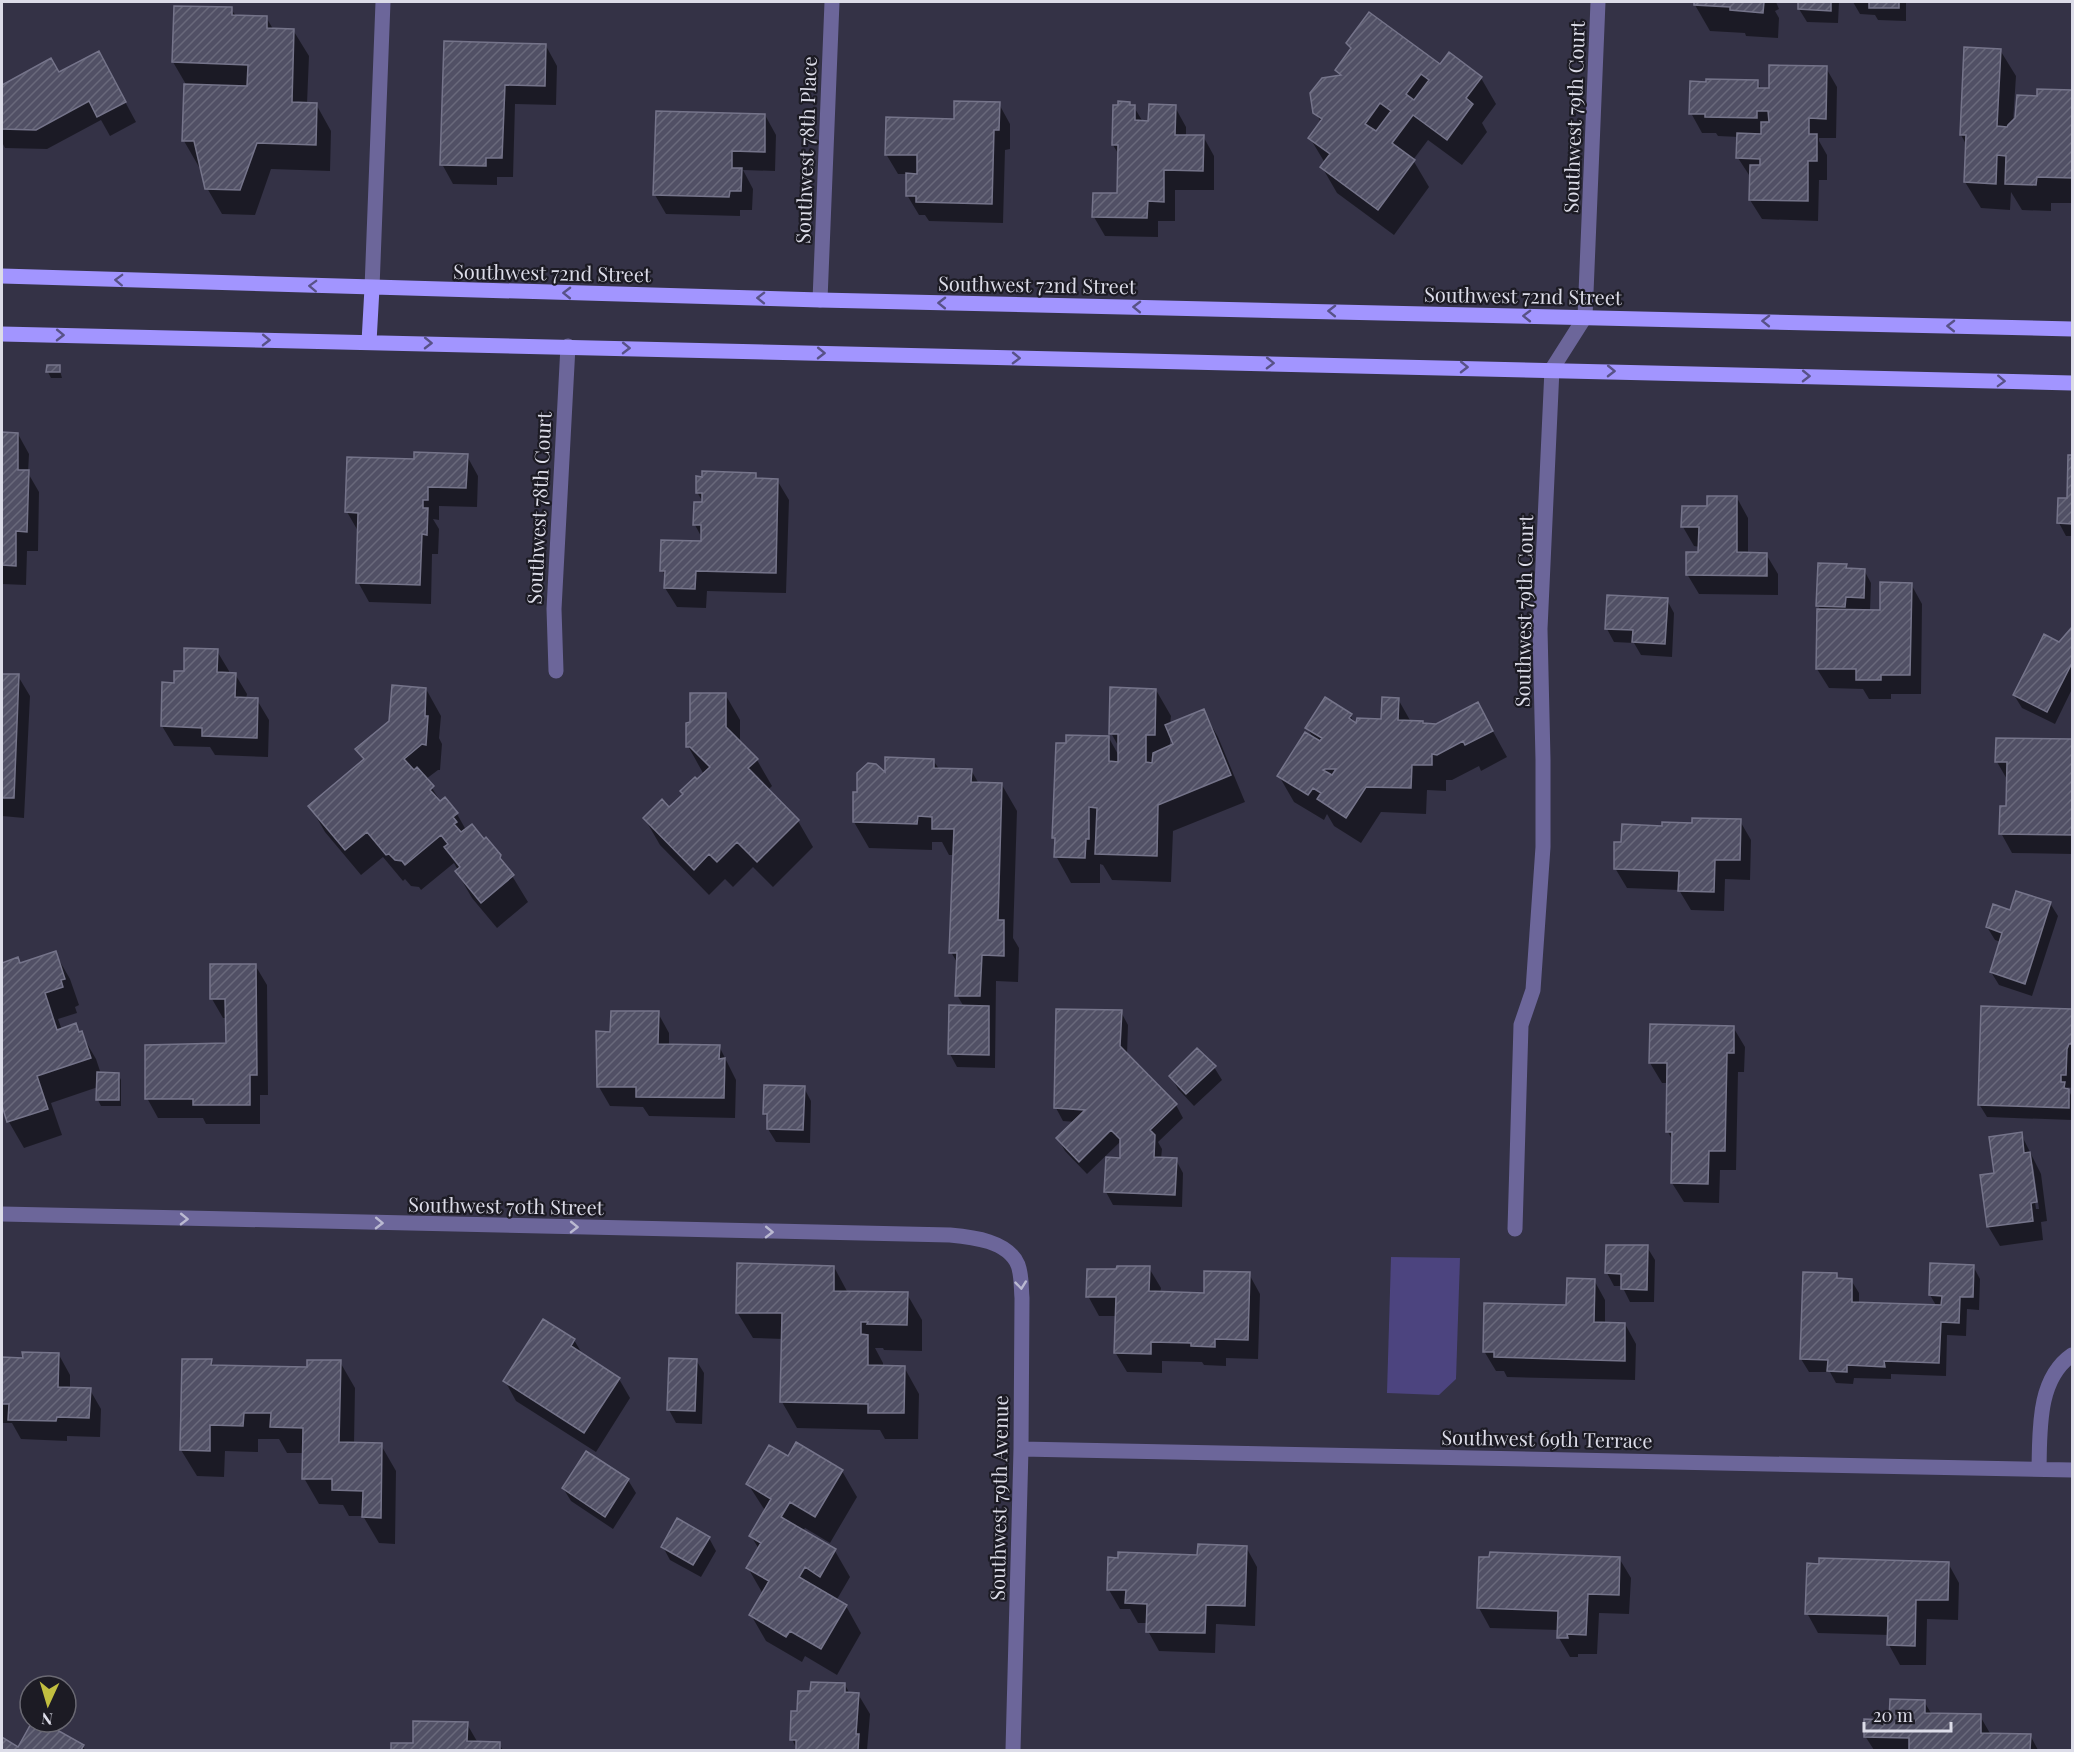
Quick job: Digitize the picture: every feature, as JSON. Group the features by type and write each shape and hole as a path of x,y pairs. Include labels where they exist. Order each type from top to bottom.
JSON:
{"main road":[{"name":"Southwest 72nd Street","path":"2,276 820,300 2073,329"},
{"path":"369,342 372,288"},
{"path":"2,334 2073,383"}],"street":[{"path":"372,288 383,2"},
{"name":"Southwest 78th Place","path":"820,300 832,2"},
{"name":"Southwest 79th Court","path":"1515,1229 1521,1025 1533,990 1543,858 1540,629 1552,369 1585,317 1598,2"},
{"name":"Southwest 78th Court","path":"556,671 554,609 568,346"},
{"name":"Southwest 70th Street","path":"2,1214 950,1235 982,1240 1007,1251"},
{"name":"Southwest 79th Avenue","path":"1007,1251 1017,1263 1020,1276 1022,1323 1021,1449 1012,1750"},
{"path":"2039,1469 2041,1425 2049,1383 2061,1366 2073,1355"},
{"name":"Southwest 69th Terrace","path":"1021,1449 2073,1470"}],"shaded area":[{"path":"1391,1257 1460,1258 1456,1379 1439,1395 1387,1393"}],"building":[{"path":"1694,2 1764,2 1763,13 1730,10 1730,7 1694,5"},
{"path":"1798,2 1831,2 1831,11 1798,9"},
{"path":"1869,2 1899,2 1899,8 1869,8"},
{"path":"174,6 232,7 232,15 267,16 267,28 294,29 292,102 317,103 316,145 257,143 240,190 205,189 194,141 182,141 184,84 247,86 248,65 172,62"},
{"path":"1369,12 1440,64 1449,52 1482,77 1466,98 1473,104 1447,140 1413,115 1392,143 1415,160 1378,210 1320,167 1330,154 1308,138 1322,119 1313,113 1310,93 1322,78 1341,75 1335,70 1351,48 1346,43","holes":["1421,74 1429,80 1414,100 1406,94","1380,103 1391,111 1376,131 1365,124"]},
{"path":"444,41 546,44 545,86 505,85 502,158 486,158 486,166 440,165"},
{"path":"1964,47 2001,49 1997,126 2007,127 2015,118 2017,95 2037,96 2037,89 2072,90 2072,178 2037,177 2036,185 2005,184 2006,156 1997,155 1996,184 1964,182 1966,135 1960,135"},
{"path":"99,51 126,102 97,117 89,101 36,130 2,129 2,85 51,58 59,72"},
{"path":"1769,65 1827,66 1826,119 1809,118 1809,134 1817,134 1817,161 1808,161 1808,201 1749,200 1750,165 1760,165 1760,159 1736,158 1737,133 1761,134 1761,122 1769,122 1768,111 1757,111 1757,118 1705,117 1705,114 1689,114 1690,81 1758,80 1758,88 1769,88"},
{"path":"954,101 1000,102 999,130 994,130 992,204 916,202 916,196 906,196 906,173 917,174 917,155 885,155 886,117 954,119"},
{"path":"1118,101 1135,105 1135,120 1148,121 1149,104 1176,105 1175,135 1204,135 1203,171 1164,170 1164,202 1148,201 1147,218 1092,217 1093,193 1117,193 1118,145 1112,145 1113,105 1118,105"},
{"path":"656,111 765,114 765,152 732,151 732,168 742,168 741,191 730,191 729,197 653,195"},
{"path":"47,365 60,365 60,372 46,372"},
{"path":"2,432 18,433 18,470 29,470 27,532 16,531 16,566 2,565"},
{"path":"414,452 468,454 466,488 428,487 428,500 423,500 423,508 428,508 427,535 422,534 420,585 356,583 358,513 345,512 347,457 414,459"},
{"path":"2068,455 2072,455 2072,524 2057,523 2058,498 2067,498"},
{"path":"702,471 756,473 756,478 778,479 776,573 696,571 695,589 664,588 665,571 660,571 661,540 701,541 701,525 693,525 694,502 702,502 702,493 696,493 696,476 702,477"},
{"path":"1707,496 1737,496 1737,552 1767,553 1767,576 1686,575 1686,552 1698,552 1699,527 1681,527 1682,506 1707,506"},
{"path":"1818,563 1847,564 1846,568 1865,569 1864,598 1846,597 1845,607 1816,606"},
{"path":"1880,582 1912,583 1910,675 1881,675 1881,680 1856,680 1856,669 1816,669 1817,609 1880,610"},
{"path":"1607,595 1668,598 1665,644 1632,642 1633,630 1605,629"},
{"path":"2072,627 2072,663 2047,712 2013,695 2044,634 2059,642"},
{"path":"184,648 218,649 217,672 236,673 235,697 258,698 257,738 202,736 202,728 161,726 162,682 174,683 174,671 184,671"},
{"path":"2,674 19,674 14,798 2,798"},
{"path":"392,685 426,688 425,716 428,716 426,745 422,744 404,759 414,770 417,767 434,786 430,790 440,801 445,797 458,813 453,817 457,822 454,824 461,832 472,824 501,855 500,858 514,875 481,903 455,871 460,867 444,847 448,844 441,835 405,865 389,854 386,855 367,832 345,850 308,806 364,759 355,749 389,721"},
{"path":"1110,687 1156,689 1155,735 1146,735 1146,762 1152,763 1153,753 1173,744 1165,725 1204,709 1231,775 1158,805 1157,856 1095,854 1097,808 1089,807 1089,839 1086,839 1085,858 1054,857 1055,838 1052,838 1056,743 1066,743 1066,735 1109,736 1109,761 1118,762 1118,734 1109,734"},
{"path":"690,693 726,693 726,727 758,759 748,768 799,820 757,862 737,842 717,862 709,854 694,870 643,818 662,799 669,807 683,794 680,791 710,767 690,747 686,747 686,723 690,722"},
{"path":"1325,697 1352,714 1349,718 1356,723 1357,718 1381,719 1382,697 1399,698 1398,720 1436,724 1478,702 1493,731 1465,745 1463,741 1437,755 1432,754 1432,765 1412,765 1411,788 1366,787 1346,818 1317,799 1321,793 1313,788 1308,795 1277,776 1305,732 1320,741 1322,738 1305,728","holes":["1325,769 1336,769 1332,775 1323,770"]},
{"path":"1996,738 2072,739 2072,835 1999,834 2000,806 2006,806 2007,762 1995,762"},
{"path":"885,757 934,759 934,768 972,769 971,782 1002,783 998,920 1004,920 1004,956 982,955 980,996 955,996 957,953 949,953 954,829 932,829 932,817 918,816 917,824 853,822 853,792 857,792 857,773 868,763 876,764 885,772"},
{"path":"1692,818 1741,819 1740,860 1715,860 1714,892 1678,891 1679,871 1614,869 1614,842 1621,842 1622,824 1662,826 1662,822 1692,823"},
{"path":"2016,891 2051,902 2025,984 1990,972 2002,933 1986,927 1993,904 2010,910"},
{"path":"56,951 65,979 61,980 63,987 45,993 57,1030 76,1023 79,1032 82,1031 91,1058 37,1076 48,1109 7,1122 2,1106 2,963 18,957 20,963"},
{"path":"210,964 256,964 257,1075 250,1075 250,1105 193,1105 193,1099 145,1099 145,1045 226,1043 225,999 210,999"},
{"path":"949,1005 989,1006 989,1055 948,1054"},
{"path":"1981,1006 2072,1009 2072,1044 2069,1044 2067,1049 2066,1075 2061,1075 2061,1082 2065,1082 2064,1088 2069,1089 2069,1108 1978,1105"},
{"path":"1056,1009 1122,1010 1120,1046 1177,1104 1150,1130 1155,1135 1154,1157 1177,1158 1175,1195 1104,1192 1106,1157 1120,1158 1120,1139 1111,1130 1079,1162 1056,1138 1085,1110 1054,1108"},
{"path":"611,1011 659,1011 658,1044 720,1045 719,1059 725,1058 724,1098 636,1097 636,1087 597,1087 596,1031 610,1032"},
{"path":"1650,1024 1734,1026 1734,1053 1727,1053 1725,1151 1709,1151 1708,1184 1671,1183 1672,1132 1666,1132 1667,1063 1649,1063"},
{"path":"1197,1048 1216,1066 1186,1094 1169,1076"},
{"path":"97,1072 119,1073 119,1100 96,1100"},
{"path":"764,1085 805,1086 803,1130 767,1129 767,1114 763,1114"},
{"path":"2022,1132 2024,1153 2030,1152 2037,1202 2031,1203 2033,1221 1987,1227 1980,1175 1994,1173 1989,1137"},
{"path":"1606,1245 1648,1245 1647,1290 1621,1289 1621,1274 1605,1273"},
{"path":"737,1263 834,1266 834,1291 908,1292 907,1325 861,1322 861,1334 868,1335 868,1365 905,1366 904,1413 868,1413 868,1404 780,1402 782,1313 736,1313"},
{"path":"1930,1263 1974,1265 1973,1297 1960,1297 1959,1323 1941,1322 1939,1363 1884,1361 1885,1367 1847,1365 1847,1372 1827,1371 1828,1360 1800,1359 1803,1272 1837,1273 1837,1278 1852,1279 1852,1302 1941,1305 1942,1296 1929,1295"},
{"path":"1117,1266 1150,1266 1149,1291 1204,1293 1204,1271 1250,1272 1248,1340 1215,1339 1215,1347 1191,1346 1191,1343 1151,1342 1151,1354 1114,1353 1116,1297 1086,1297 1087,1269 1116,1269"},
{"path":"1567,1278 1595,1279 1594,1322 1625,1323 1625,1361 1494,1357 1494,1352 1483,1352 1484,1303 1566,1305"},
{"path":"543,1319 575,1339 571,1346 620,1378 584,1433 503,1381"},
{"path":"22,1352 59,1353 58,1387 91,1388 89,1418 57,1417 56,1421 8,1420 9,1404 2,1404 2,1357 23,1358"},
{"path":"669,1358 697,1359 695,1411 667,1410"},
{"path":"182,1359 212,1359 211,1365 307,1367 307,1360 341,1360 339,1442 382,1443 381,1518 362,1517 363,1491 332,1490 332,1479 302,1479 303,1428 270,1427 271,1413 244,1413 243,1426 210,1425 210,1451 180,1450"},
{"path":"796,1442 843,1470 815,1517 790,1502 781,1517 836,1549 820,1577 805,1567 799,1577 847,1605 821,1649 790,1631 786,1637 749,1615 769,1581 746,1568 761,1543 749,1536 771,1499 746,1484 769,1445 788,1456"},
{"path":"586,1451 629,1479 605,1517 562,1488"},
{"path":"677,1518 710,1537 693,1565 661,1547"},
{"path":"1198,1544 1247,1546 1245,1606 1206,1605 1205,1633 1146,1632 1147,1604 1125,1603 1126,1590 1107,1590 1108,1557 1118,1558 1118,1552 1197,1555"},
{"path":"1490,1552 1620,1557 1619,1595 1588,1594 1586,1635 1567,1634 1568,1638 1557,1638 1558,1611 1477,1608 1479,1557 1489,1557"},
{"path":"1819,1558 1949,1562 1948,1600 1916,1600 1915,1646 1887,1645 1888,1616 1805,1614 1807,1563 1819,1564"},
{"path":"811,1682 845,1683 845,1692 859,1693 856,1734 859,1734 858,1750 796,1750 796,1740 790,1740 791,1711 797,1711 798,1691 810,1691"},
{"path":"1890,1699 1925,1700 1925,1713 1981,1714 1981,1733 2031,1734 2030,1750 1909,1750 1909,1738 1864,1737 1864,1719 1889,1720"},
{"path":"413,1721 468,1722 467,1741 500,1742 500,1750 391,1750 391,1743 413,1743"},
{"path":"25,1734 64,1734 84,1745 81,1750 2,1750 2,1737 18,1747"}]}
